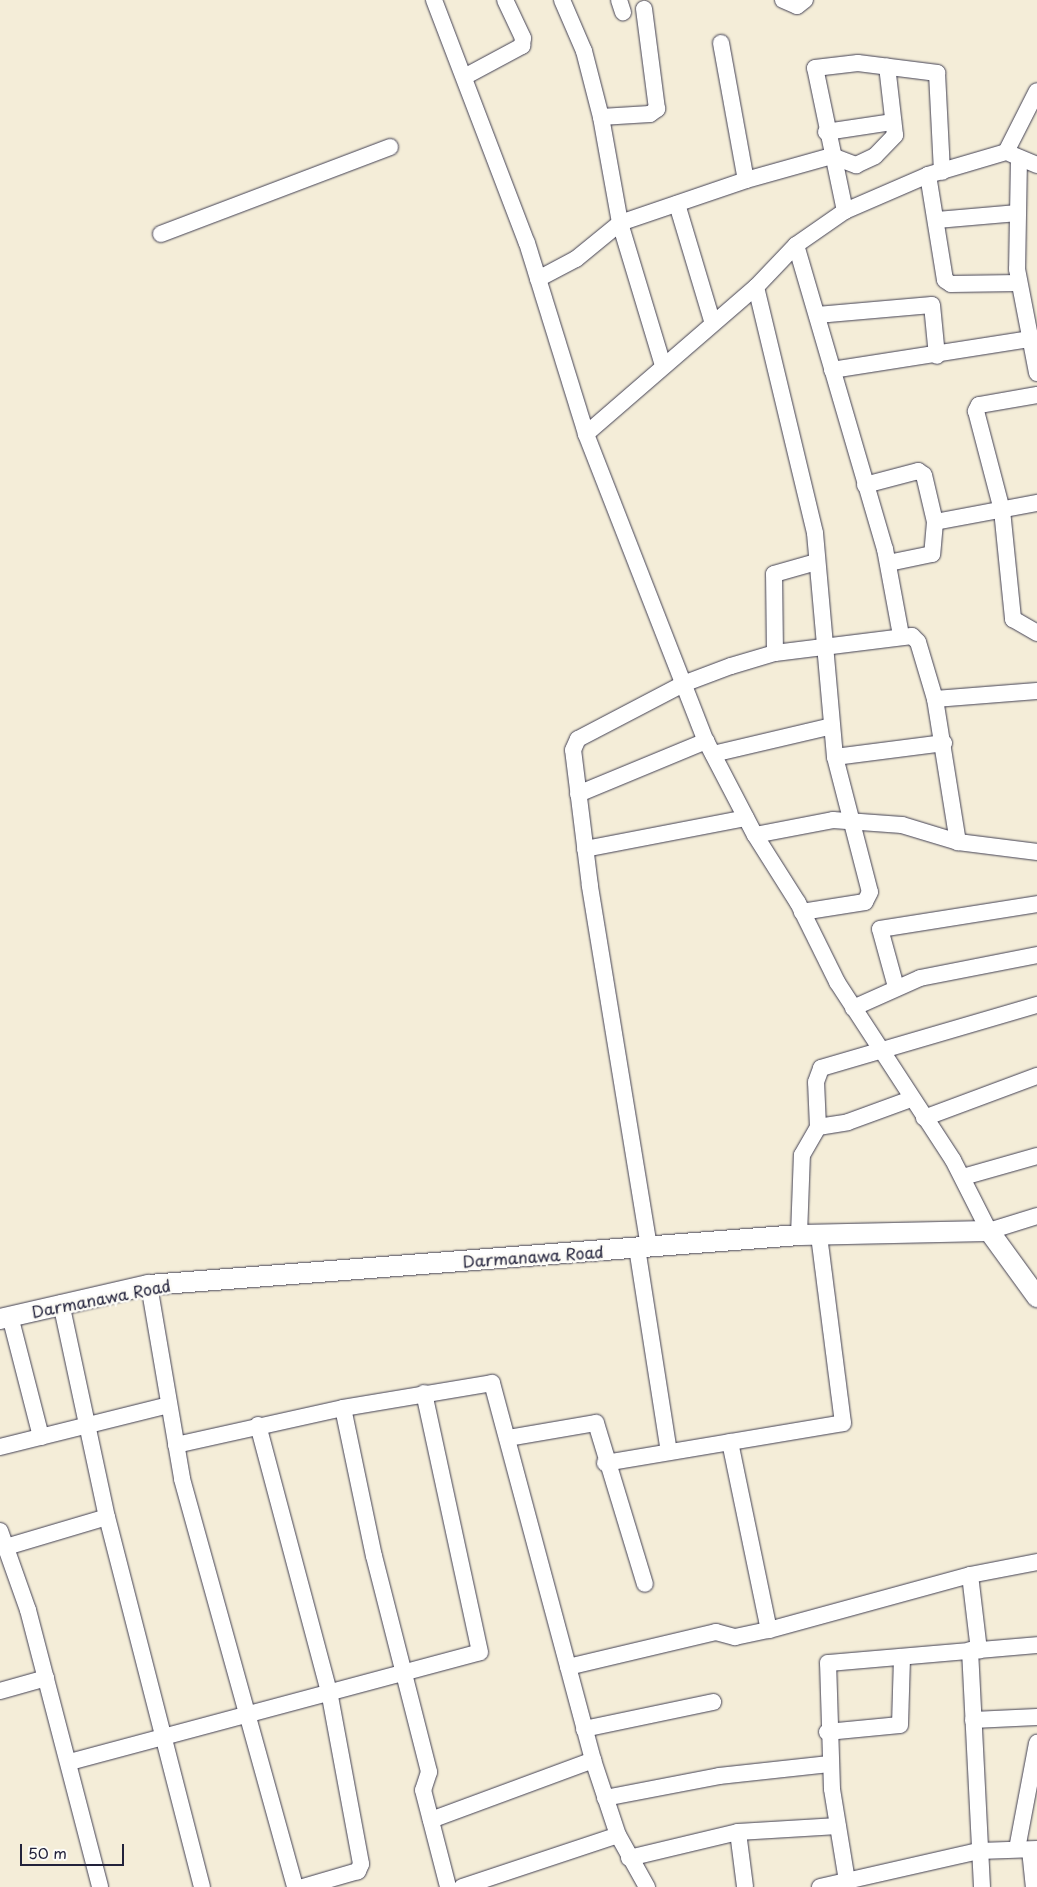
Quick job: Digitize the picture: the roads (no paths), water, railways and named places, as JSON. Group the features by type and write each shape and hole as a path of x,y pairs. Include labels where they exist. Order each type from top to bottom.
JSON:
{"street":[{"path":"434,0 466,76 538,279 586,434 683,684 710,747 755,835 802,912 853,1008 963,1177 989,1231 1037,1297"},
{"path":"466,76 522,46 523,38 505,0"},
{"path":"562,0 580,46 601,117 620,223 663,365"},
{"path":"783,0 797,6 805,0"},
{"path":"601,117 650,114 656,109 644,9"},
{"path":"721,43 746,180"},
{"path":"845,210 826,132 814,68 851,63 937,73 935,173 937,220 947,282 1019,283"},
{"path":"538,279 576,259 620,223 746,180 832,156 856,165 875,156 895,135 887,66"},
{"path":"1037,91 1013,155 1018,213 1019,283 1037,373"},
{"path":"826,132 893,122"},
{"path":"162,234 390,147"},
{"path":"586,434 712,321 756,287 796,245 845,210 935,173 1013,155 1037,165"},
{"path":"677,204 712,321"},
{"path":"937,220 1018,213"},
{"path":"796,245 888,563 901,635"},
{"path":"756,287 811,514 828,646 835,758 869,897 865,902 802,912"},
{"path":"817,315 932,305 937,356"},
{"path":"832,370 893,358 900,363 1031,339"},
{"path":"1037,395 979,405 976,411 1002,510 1013,619 1037,633"},
{"path":"865,485 922,472 935,522 930,556 888,563"},
{"path":"935,522 1037,503"},
{"path":"775,654 774,574 816,562"},
{"path":"669,1452 643,1247 585,849 573,750 578,739 683,684 775,654 901,635 916,638 935,699 944,743 958,842"},
{"path":"935,699 1037,691"},
{"path":"578,794 710,747 832,726"},
{"path":"835,758 944,743"},
{"path":"585,849 746,818"},
{"path":"755,835 816,821 850,821 902,825 958,842 1037,852"},
{"path":"896,987 880,929 1037,904"},
{"path":"853,1008 896,987 1037,954"},
{"path":"799,1235 802,1155 818,1127 816,1082 821,1068 878,1048 923,1041 957,1032 976,1020 1037,1005"},
{"path":"924,1118 1037,1076"},
{"path":"818,1127 848,1122 911,1099"},
{"path":"963,1177 1037,1156"},
{"path":"989,1231 1037,1216"},
{"name":"Darmanawa Road","path":"5,1317 148,1285 799,1235 989,1231"},
{"path":"604,1463 843,1423 819,1235"},
{"path":"148,1285 176,1445 295,1887"},
{"path":"61,1303 107,1517 165,1735 202,1887"},
{"path":"5,1317 41,1437"},
{"path":"176,1445 258,1424 424,1393 492,1383 593,1760 618,1835 629,1858 647,1887"},
{"path":"70,1762 247,1712 403,1671 473,1656 481,1646 424,1393"},
{"path":"0,1447 169,1405"},
{"path":"343,1408 403,1671 429,1772 423,1790 448,1887"},
{"path":"508,1438 594,1422 604,1463 645,1584"},
{"path":"258,1424 329,1691 361,1868 303,1887"},
{"path":"730,1442 769,1630"},
{"path":"6,1547 107,1517"},
{"path":"0,1531 6,1547 7,1568 46,1678 70,1762 100,1887"},
{"path":"568,1667 716,1632 735,1637 769,1630 970,1575 1037,1562"},
{"path":"970,1575 974,1650 973,1720 982,1887"},
{"path":"848,1884 829,1764 826,1732 828,1663 1037,1645"},
{"path":"826,1732 900,1726 902,1657"},
{"path":"0,1691 46,1678"},
{"path":"584,1729 713,1702"},
{"path":"973,1720 1037,1717"},
{"path":"1034,1887 1028,1849 1037,1743"},
{"path":"431,1820 593,1760"},
{"path":"605,1798 719,1776 829,1764"},
{"path":"629,1858 738,1832 838,1826"},
{"path":"738,1832 745,1887"},
{"path":"462,1887 618,1835"},
{"path":"820,1887 848,1884 979,1851 1028,1849"}]}
